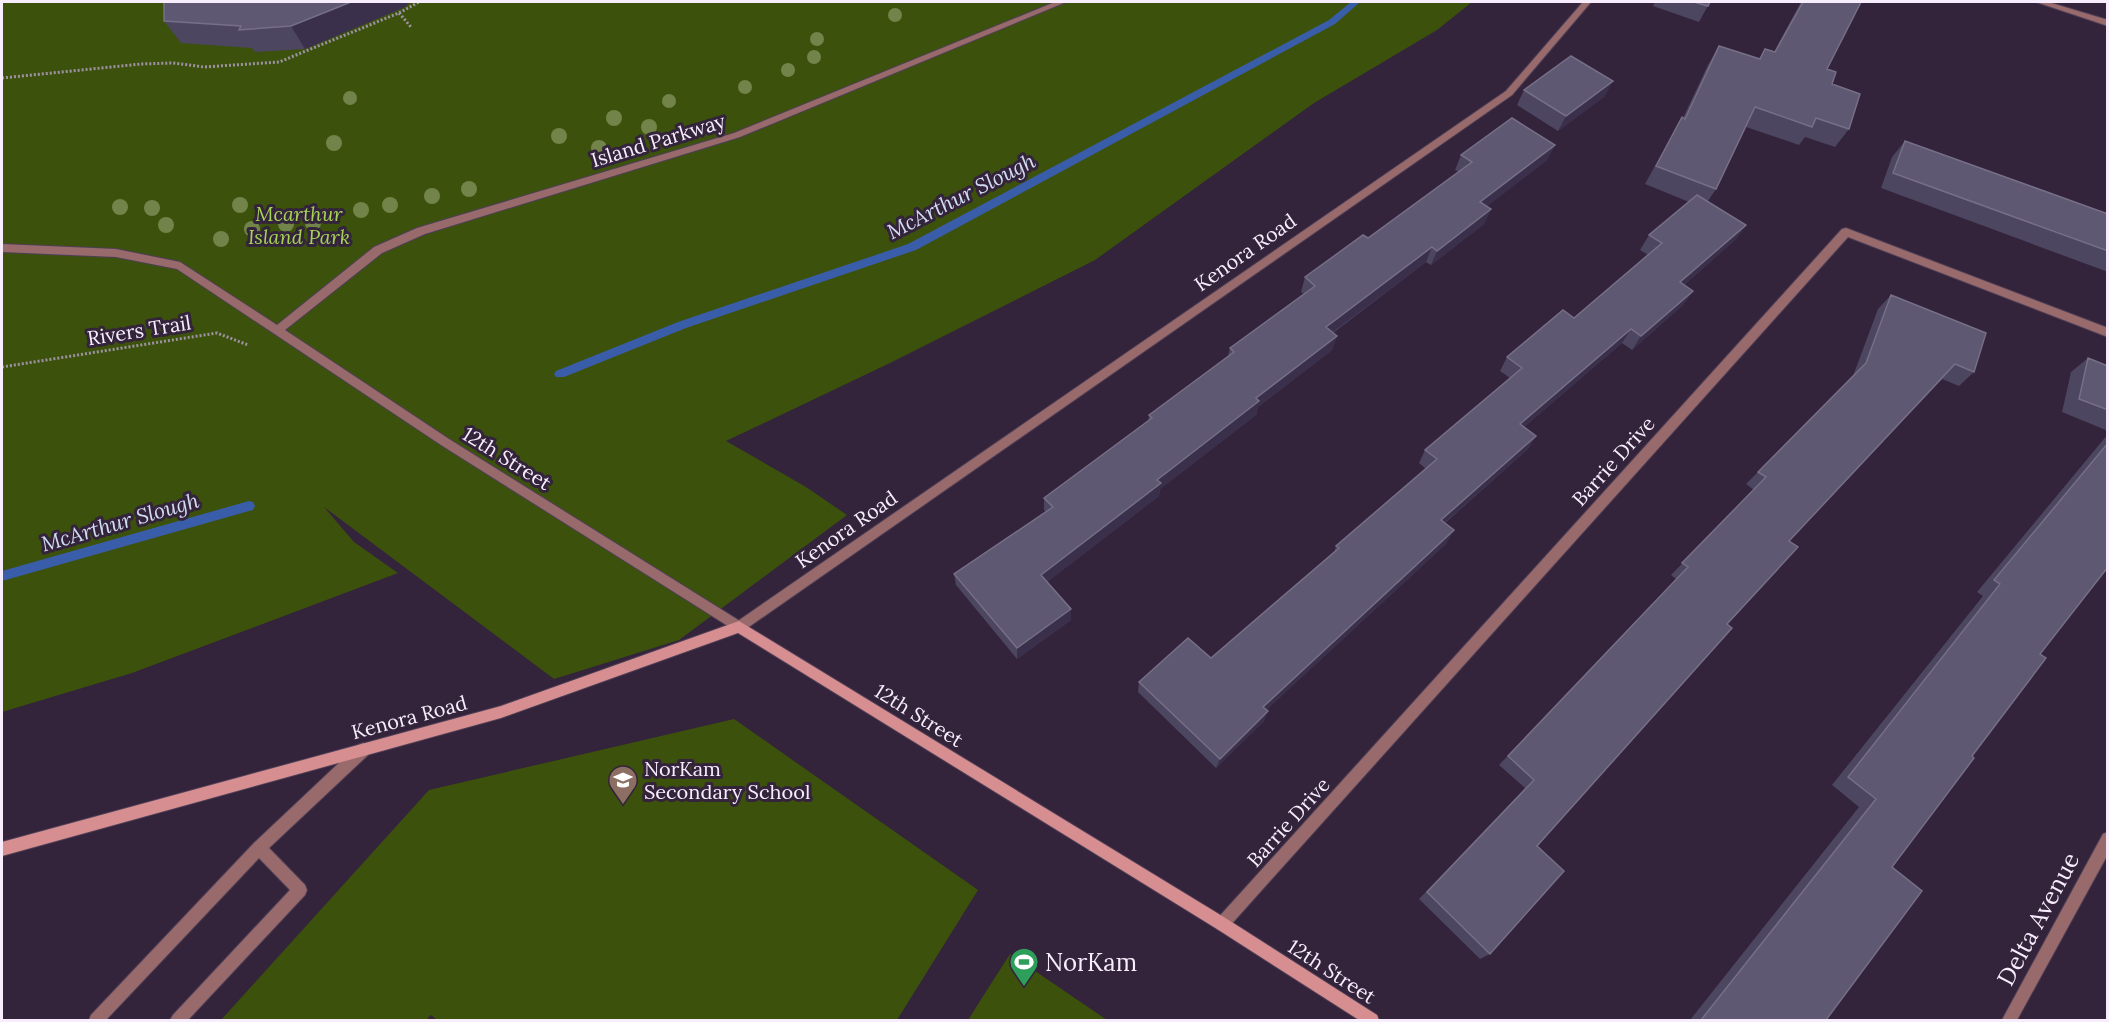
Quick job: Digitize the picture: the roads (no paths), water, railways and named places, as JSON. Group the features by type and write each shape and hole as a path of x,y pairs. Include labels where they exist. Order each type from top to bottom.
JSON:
{"street":[{"name":"Island Parkway","path":"278,330 378,250 421,231 737,135 1062,2"},
{"name":"Kenora Road","path":"2,849 501,712 739,627 1509,93 1587,2"},
{"path":"2040,2 2108,23"},
{"name":"Barrie Drive","path":"1222,924 1846,232 2108,333"},
{"path":"2,248 116,253 180,266 278,330"},
{"name":"12th Street","path":"278,330 445,442 739,627 1222,924 1372,1020"},
{"path":"96,1020 260,848 363,750"},
{"name":"Delta Avenue","path":"2009,1020 2108,839"},
{"path":"178,1020 300,890 260,848"}],"waterway":[{"name":"McArthur Slough","path":"560,374 682,325 912,247 1332,22 1356,2"},
{"name":"McArthur Slough","path":"2,576 249,506"}],"place":[{"name":"NorKam Secondary School","path":"623,806"},
{"name":"NorKam","path":"1024,988"}],"park label":[{"name":"Mcarthur Island Park","path":"299,224"}]}
